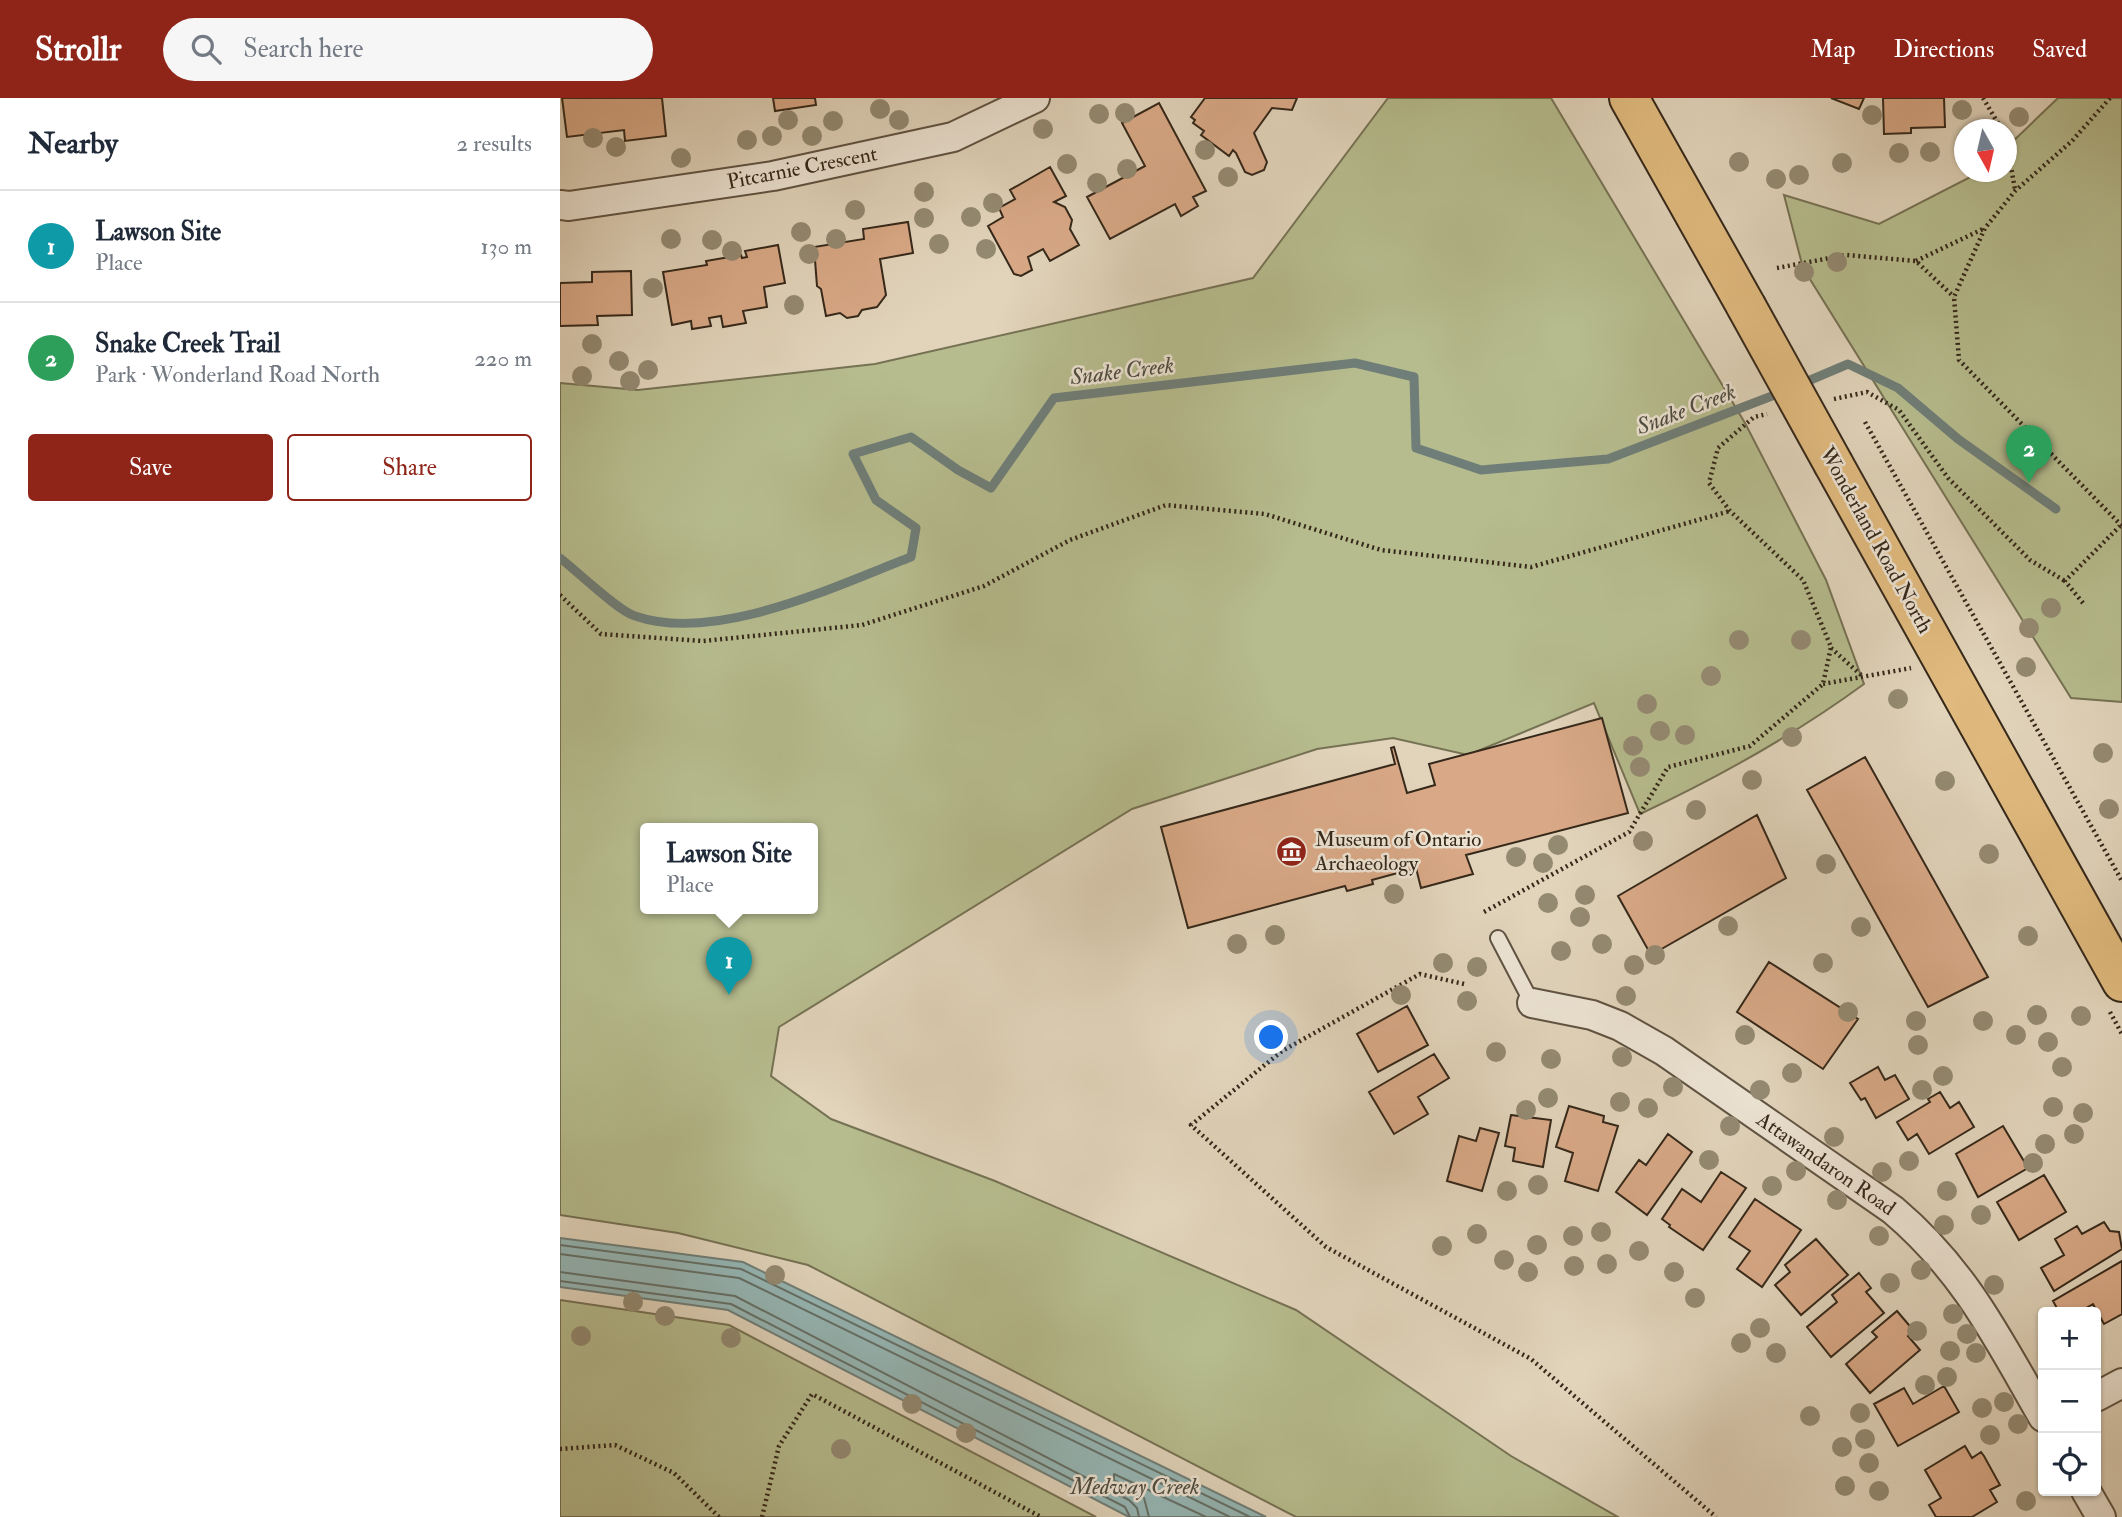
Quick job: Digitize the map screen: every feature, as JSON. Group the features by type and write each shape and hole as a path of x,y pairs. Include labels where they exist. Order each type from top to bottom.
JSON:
{"main road":[{"name":"Wonderland Road North","path":"1629,98 2122,982"}],"street":[{"name":"Pitcarnie Crescent","path":"560,205 569,206 773,176 953,137 1035,98"},
{"name":"Attawandaron Road","path":"1532,1003 1592,1015 1620,1026 1664,1051 1894,1210 1927,1238 1971,1293 2038,1408"},
{"path":"2101,1394 2122,1383"},
{"path":"2089,1496 2101,1517"}],"lane":[{"path":"1498,938 1532,1003"}],"path":[{"path":"1983,98 1995,119"},
{"path":"2065,581 2121,526 1959,360 1954,297 1986,228 2015,191 2072,141 2110,98"},
{"path":"2014,182 2015,191"},
{"path":"1777,268 1846,256 1916,261 1986,228"},
{"path":"1916,261 1954,297"},
{"path":"1867,392 1899,410 1948,478 2030,560 2065,581 2083,603"},
{"path":"1754,417 1718,448 1709,483 1730,511 1803,580 1831,648 1861,675"},
{"path":"1865,422 2122,881"},
{"path":"560,595 601,634 703,641 862,625 984,586 1070,540 1166,505 1265,514 1381,550 1531,567 1730,511"},
{"path":"1823,684 1831,648"},
{"path":"1483,912 1629,832 1668,767 1749,746 1823,684 1861,675 1907,670 1916,665"},
{"path":"1464,984 1420,974 1282,1051 1191,1125 1326,1247 1531,1359 1716,1517"},
{"path":"762,1517 779,1446 812,1394 1041,1517"},
{"path":"560,1449 615,1446 674,1473 719,1517"}],"green space":[{"path":"1388,98 1551,98 1745,423 1826,580 1864,684 1755,755 1640,814 1594,703 1468,755 1393,738 1317,749 1132,809 779,1027 771,1076 831,1119 995,1181 1296,1310 1511,1456 1618,1517 1296,1517 808,1265 678,1233 560,1215 560,383 638,390 875,364 1253,278"},
{"path":"2058,98 2122,98 2122,702 2071,698 1803,268 1784,195 1879,224 1961,182 2017,182 2017,137"},
{"path":"560,1300 729,1325 1096,1517 560,1517"}],"water":[{"name":"Medway Creek","path":"560,1238 743,1262 1266,1517 1129,1517 728,1310 560,1287"}],"building":[{"path":"562,98 662,98 666,136 625,141 624,130 567,137"},
{"path":"773,98 815,98 816,105 775,111"},
{"path":"1205,98 1297,98 1292,110 1272,108 1254,133 1267,162 1264,170 1252,175 1245,172 1233,150 1229,156 1201,135 1204,131 1193,123 1195,120 1191,117"},
{"path":"1831,98 1864,98 1859,109"},
{"path":"1883,98 1944,98 1945,127 1911,128 1911,133 1884,134"},
{"path":"1159,103 1206,191 1193,197 1198,206 1181,216 1175,204 1110,239 1087,197 1145,166 1122,123"},
{"path":"1050,167 1066,196 1054,202 1065,207 1072,220 1070,229 1079,245 1050,261 1043,249 1028,257 1032,270 1021,276 1014,274 988,226 1003,217 999,208 1015,199 1010,190"},
{"path":"908,222 913,253 880,259 886,295 877,307 862,310 858,316 847,318 840,313 826,316 821,289 817,286 814,247 864,239 863,229"},
{"path":"778,245 785,283 764,287 767,307 743,311 746,323 723,327 721,316 709,318 711,326 692,329 691,321 672,325 663,272 707,265 706,261 741,255 742,258 747,257 745,251"},
{"path":"631,271 632,315 597,316 598,325 560,326 560,283 592,282 592,272"},
{"path":"1602,718 1628,813 1466,855 1473,874 1421,888 1416,868 1372,880 1373,884 1347,891 1345,886 1188,928 1161,827 1395,764 1391,748 1394,747 1407,793 1435,785 1429,764"},
{"path":"1865,757 1988,977 1928,1007 1807,790"},
{"path":"1757,815 1786,878 1651,955 1618,896"},
{"path":"1769,962 1858,1019 1823,1069 1737,1012"},
{"path":"1407,1006 1428,1045 1378,1072 1357,1034"},
{"path":"1434,1054 1449,1078 1418,1097 1428,1114 1394,1134 1369,1092"},
{"path":"1878,1067 1885,1080 1895,1075 1909,1099 1876,1118 1865,1098 1861,1100 1850,1083"},
{"path":"1940,1092 1950,1108 1959,1102 1974,1127 1929,1154 1917,1134 1908,1140 1897,1122 1930,1102 1928,1099"},
{"path":"1569,1106 1604,1116 1603,1122 1618,1126 1598,1191 1565,1181 1573,1153 1556,1147"},
{"path":"1511,1115 1551,1120 1543,1167 1513,1161 1515,1148 1505,1146"},
{"path":"2003,1126 2028,1168 1978,1197 1956,1154"},
{"path":"1480,1128 1499,1133 1482,1191 1447,1181 1459,1136 1476,1141"},
{"path":"1668,1134 1692,1152 1647,1215 1616,1192 1639,1160 1646,1165"},
{"path":"1721,1172 1746,1188 1703,1250 1669,1227 1662,1219 1682,1189 1701,1202"},
{"path":"2044,1175 2066,1212 2019,1240 1997,1202"},
{"path":"1755,1199 1801,1230 1762,1287 1737,1269 1750,1251 1729,1237"},
{"path":"2104,1222 2110,1231 2119,1232 2122,1249 2054,1291 2041,1268 2064,1255 2055,1239 2077,1226 2082,1234"},
{"path":"1816,1239 1848,1275 1801,1315 1775,1285 1790,1272 1785,1265"},
{"path":"2122,1261 2122,1314 2104,1324 2101,1307 2095,1307 2093,1304 2088,1307 2056,1307 2053,1301"},
{"path":"1859,1273 1871,1288 1866,1292 1884,1313 1831,1357 1807,1327 1837,1302 1832,1295"},
{"path":"1897,1311 1914,1331 1908,1336 1920,1350 1870,1393 1846,1364 1877,1337 1872,1332"},
{"path":"1944,1386 1959,1412 1898,1446 1874,1404 1904,1388 1913,1404"},
{"path":"1965,1446 1972,1458 1981,1452 1984,1456 2000,1485 1990,1490 1997,1502 1972,1517 1936,1517 1929,1505 1941,1498 1925,1470"}],"waterway":[{"name":"Snake Creek","path":"560,558 608,599 635,616 667,623 702,623 775,608 911,557 916,528 876,500 853,454 911,437 958,470 991,488 1054,398 1355,363 1414,377 1416,448 1481,470 1608,459 1785,391"},
{"name":"Snake Creek","path":"1801,384 1848,364 1898,388 1958,439 2056,509"}],"place":[{"name":"Snake Creek Trail","path":"2029,483"},
{"name":"Museum of Ontario Archaeology","path":"1292,851"},
{"name":"Lawson Site","path":"729,995"}]}
